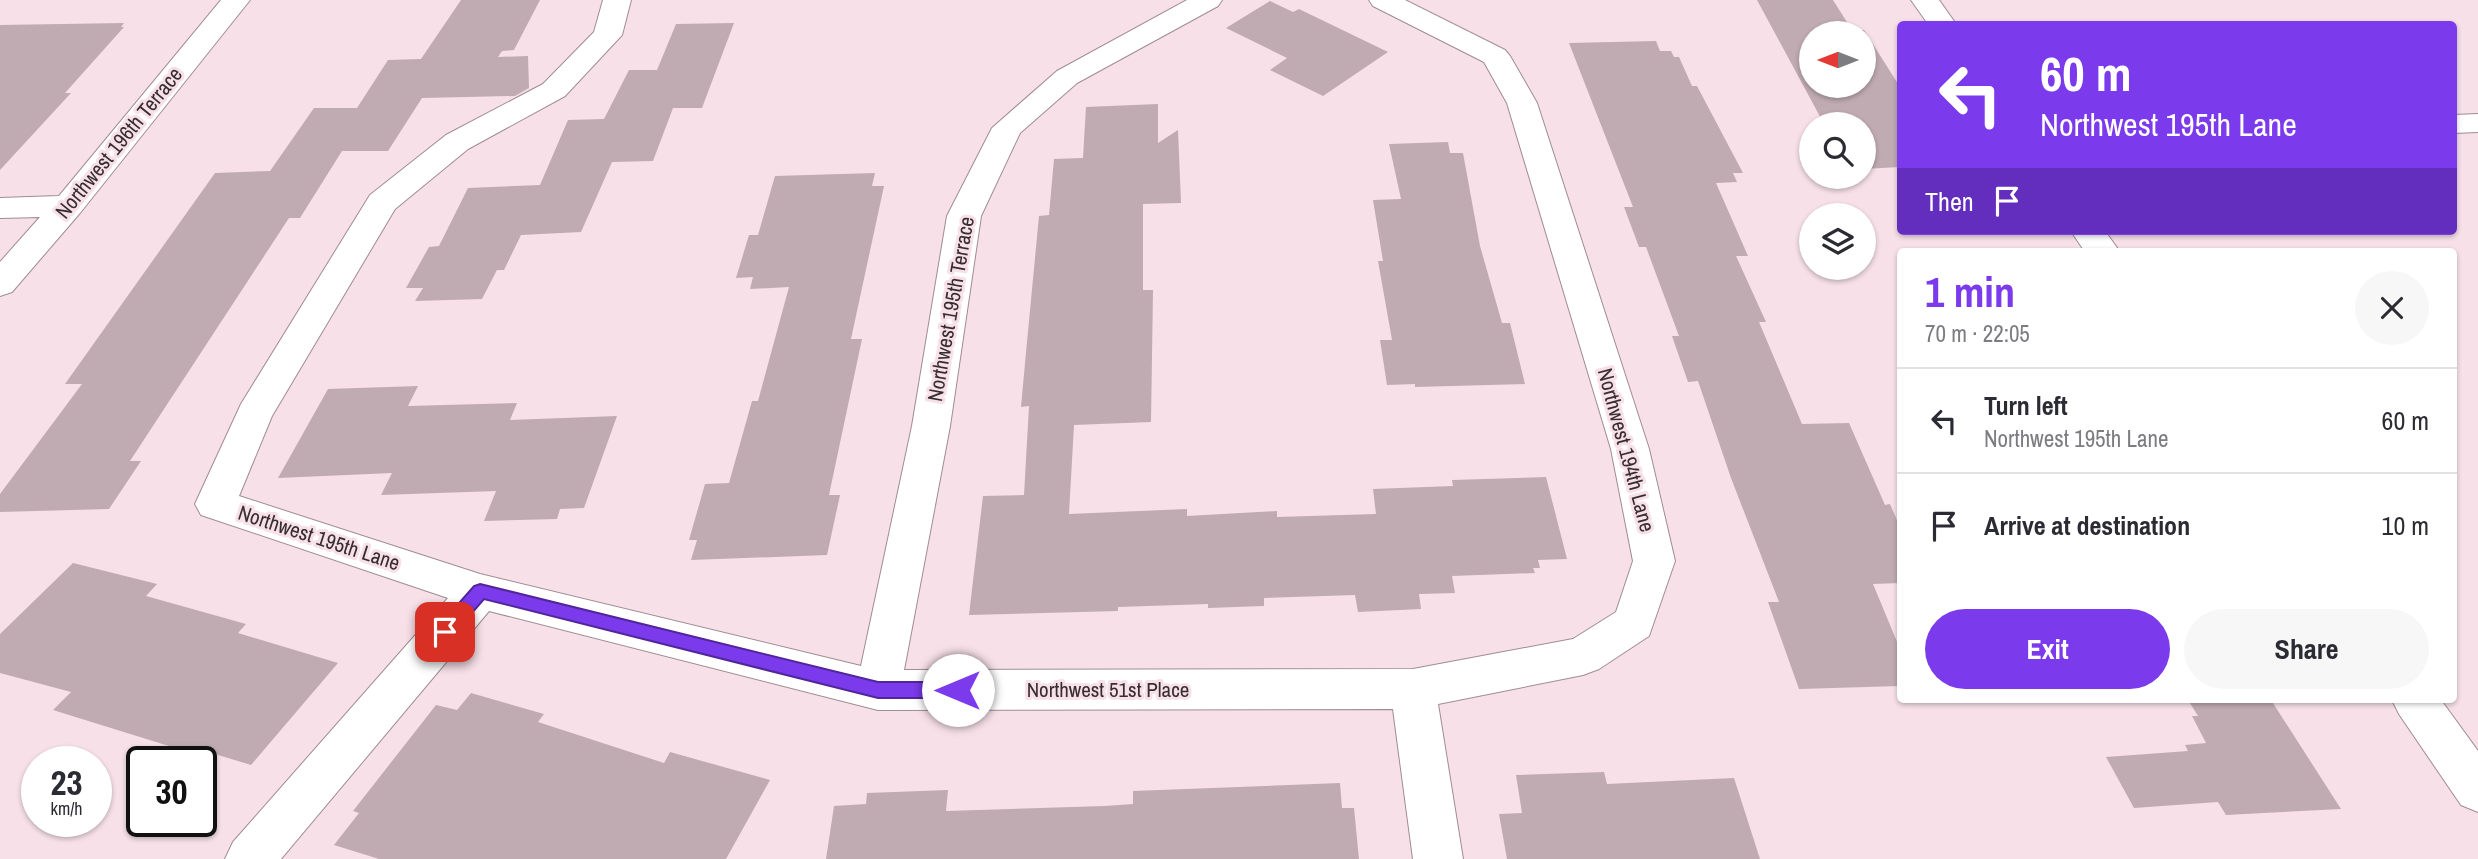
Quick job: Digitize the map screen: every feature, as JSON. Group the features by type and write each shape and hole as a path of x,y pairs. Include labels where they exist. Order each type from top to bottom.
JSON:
{"street":[{"name":"Northwest 196th Terrace","path":"0,284 68,206 236,0"},
{"name":"Northwest 195th Lane","path":"480,591 215,504 254,414 382,202 457,142 554,90 608,35 618,0"},
{"name":"Northwest 195th Terrace","path":"878,690 931,426 964,216 1007,128 1067,76 1208,0"},
{"name":"Northwest 194th Lane","path":"1383,0 1495,55 1522,103 1630,449 1654,561 1634,623 1583,656 1413,690"},
{"path":"1925,0 1940,21"},
{"path":"2457,124 2478,123"},
{"path":"0,208 68,206"},
{"path":"250,859 480,591"},
{"name":"Northwest 51st Place","path":"480,591 878,690 1413,690"},
{"path":"1413,690 1438,859"},
{"path":"2417,703 2478,790"}],"building":[{"path":"461,0 540,0 514,50 502,51 498,57 528,56 529,88 515,96 422,98 388,151 342,151 300,218 289,218 130,461 141,461 109,509 0,512 0,494 82,384 65,384 215,173 270,171 314,108 357,108 388,60 421,59"},
{"path":"1757,0 1833,0 1846,21 1799,21 1799,78"},
{"path":"1270,1 1293,12 1299,9 1388,52 1323,96 1270,70 1287,58 1226,28"},
{"path":"124,23 121,27 124,27 65,93 71,93 0,170 0,25"},
{"path":"734,23 702,108 673,108 653,161 612,162 581,232 521,235 504,270 497,270 482,299 415,301 423,288 406,288 429,247 439,246 468,188 540,185 568,120 604,119 629,70 657,70 676,24"},
{"path":"1656,41 1660,51 1671,51 1674,57 1679,57 1692,86 1697,86 1743,173 1733,173 1737,182 1716,183 1748,256 1736,256 1766,322 1759,322 1802,424 1849,423 1885,505 1890,504 1897,520 1897,583 1873,584 1897,642 1897,686 1799,689 1768,602 1779,602 1731,478 1698,381 1688,382 1672,336 1679,336 1646,247 1639,247 1624,207 1633,207 1569,43"},
{"path":"1876,49 1897,82 1897,167 1876,168 1876,112 1818,112 1810,98 1876,98"},
{"path":"1158,104 1158,143 1178,130 1181,203 1143,204 1143,290 1153,290 1151,422 1074,425 1069,514 1187,509 1187,516 1277,511 1277,517 1376,514 1373,489 1453,486 1452,480 1546,477 1567,559 1538,560 1540,568 1533,568 1535,573 1452,576 1455,593 1419,594 1421,609 1358,612 1355,595 1264,598 1264,606 1208,608 1208,604 1118,607 1118,611 969,615 983,496 1024,495 1029,406 1021,407 1039,216 1049,215 1054,159 1083,158 1086,107"},
{"path":"1448,142 1450,153 1463,153 1480,246 1502,323 1510,323 1525,384 1415,387 1415,384 1387,385 1380,340 1392,340 1378,261 1383,261 1373,200 1401,199 1389,144"},
{"path":"875,173 872,186 884,186 851,339 862,339 829,495 840,495 827,555 691,560 697,540 689,540 705,484 729,483 752,401 758,401 789,287 750,289 753,277 736,278 749,235 758,235 775,176"},
{"path":"418,386 408,406 517,403 510,420 617,416 584,508 560,509 557,519 484,521 496,491 381,495 392,473 278,478 328,389"},
{"path":"73,563 157,584 146,596 246,624 238,633 338,663 251,765 217,755 217,746 169,746 53,710 71,692 0,673 0,634"},
{"path":"471,693 544,714 538,722 664,763 670,752 770,780 726,859 379,859 334,845 359,813 353,811 436,705 457,710"},
{"path":"2190,703 2273,703 2341,809 2226,815 2218,802 2134,808 2106,757 2188,751 2185,745 2206,743 2192,716 2198,716"},
{"path":"1604,772 1607,784 1734,778 1760,859 1507,859 1499,814 1522,813 1516,775"},
{"path":"1340,783 1342,808 1354,808 1359,859 826,859 834,806 866,804 867,793 948,790 946,811 1133,804 1133,791"}],"route":[{"path":"445,632 480,591 878,690 958,690"}]}
